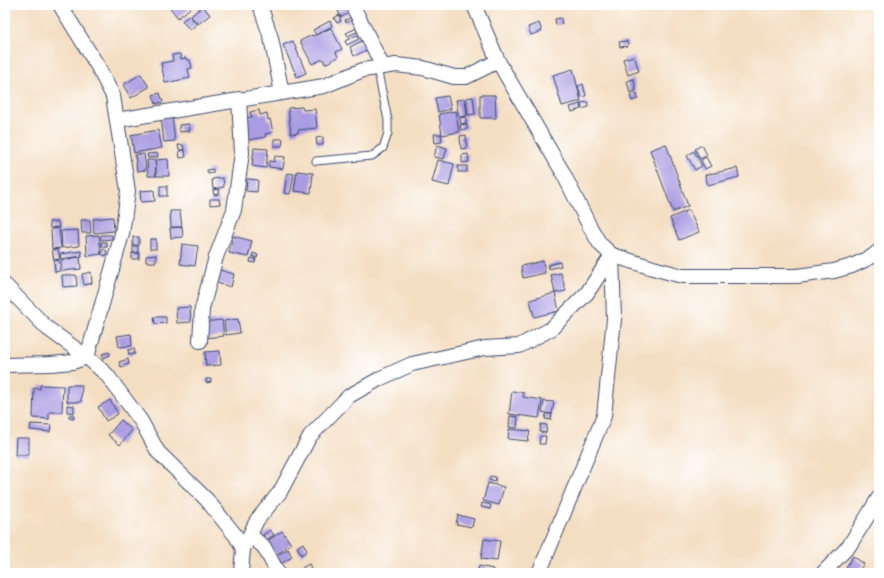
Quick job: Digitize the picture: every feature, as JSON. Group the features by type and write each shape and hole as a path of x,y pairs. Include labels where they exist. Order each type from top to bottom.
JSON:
{"street":[{"path":"260,5 271,38 282,93"},
{"path":"352,5 380,67"},
{"path":"474,5 498,61 562,171 590,227 600,244 612,256 682,276 797,276 840,270 873,256 879,251"},
{"path":"61,6 97,65 113,96 128,190 122,234 87,357"},
{"path":"117,120 324,86 363,70 380,67 396,65 423,68 454,77 466,77 498,61"},
{"path":"200,341 202,309 216,257 234,210 242,153 239,100"},
{"path":"241,573 243,549 257,520 280,492 310,436 349,396 381,378 412,364 485,348 519,346 551,329 587,293 612,256"},
{"path":"539,573 604,416 614,319 612,256"},
{"path":"5,286 47,328 87,357 107,375 141,421 158,452 207,500 236,536 243,549"},
{"path":"5,365 73,362 87,357"},
{"path":"823,573 849,546 879,497"},
{"path":"250,534 264,547 278,573"}],"lane":[{"path":"316,161 372,156 383,148 388,133 388,120 380,67"}],"building":[{"path":"168,5 194,5 178,18"},
{"path":"335,5 344,5 337,9"},
{"path":"203,6 210,15 198,24 191,16"},
{"path":"346,6 349,13 341,17 338,11"},
{"path":"339,15 341,21 337,23 334,18"},
{"path":"189,16 197,24 190,30 182,21"},
{"path":"352,17 353,19 346,23 345,20"},
{"path":"561,18 562,24 556,25 555,19"},
{"path":"330,21 332,26 316,35 313,30"},
{"path":"539,23 542,31 531,35 528,27"},
{"path":"331,28 342,49 336,52 338,57 325,64 323,59 312,64 300,41"},
{"path":"357,28 359,31 348,36 346,33"},
{"path":"357,35 359,39 347,45 345,41"},
{"path":"366,39 371,48 354,56 350,47"},
{"path":"293,41 306,73 297,77 283,45"},
{"path":"627,41 628,46 620,47 619,42"},
{"path":"180,54 181,59 186,58 187,60 190,60 192,68 188,69 190,78 165,83 161,63 173,61 172,55"},
{"path":"634,56 639,71 628,75 623,59"},
{"path":"573,69 581,101 562,106 553,75"},
{"path":"141,74 149,87 131,98 123,85"},
{"path":"634,79 636,91 630,93 627,81"},
{"path":"583,84 586,96 581,97 578,86"},
{"path":"160,93 163,102 156,104 153,95"},
{"path":"637,93 638,99 632,101 630,96"},
{"path":"480,95 495,95 496,118 480,118"},
{"path":"448,96 451,109 438,112 435,98"},
{"path":"473,97 475,114 468,115 466,98"},
{"path":"465,99 467,116 459,117 456,100"},
{"path":"588,102 589,107 582,109 581,103"},
{"path":"580,104 581,109 572,112 570,107"},
{"path":"302,107 303,110 315,109 317,128 298,130 298,133 291,134 288,108"},
{"path":"259,110 260,115 267,113 273,132 265,134 266,137 248,140 245,131 248,130 245,118 252,117 250,112"},
{"path":"456,111 459,132 442,135 439,114"},
{"path":"172,116 175,141 164,142 161,117"},
{"path":"466,117 466,123 461,124 460,118"},
{"path":"189,124 190,131 180,132 179,125"},
{"path":"467,124 467,129 461,130 460,125"},
{"path":"158,130 162,148 134,153 131,135"},
{"path":"434,134 441,134 442,142 435,143"},
{"path":"466,135 467,148 461,149 460,136"},
{"path":"323,137 323,145 317,145 316,138"},
{"path":"274,139 283,139 282,146 274,146"},
{"path":"666,144 688,206 673,212 650,150"},
{"path":"178,145 183,145 184,150 179,150"},
{"path":"437,145 447,148 444,159 434,157"},
{"path":"702,145 707,155 700,159 695,149"},
{"path":"254,148 268,149 266,168 252,166"},
{"path":"185,150 186,157 180,158 179,151"},
{"path":"694,151 702,166 695,170 687,156"},
{"path":"157,153 158,157 148,158 147,154"},
{"path":"144,154 146,170 137,171 135,155"},
{"path":"468,154 469,162 462,163 462,155"},
{"path":"275,156 285,157 283,169 269,167 269,161 274,162"},
{"path":"706,157 711,166 705,169 701,160"},
{"path":"168,159 169,176 156,176 156,160"},
{"path":"147,160 155,160 156,176 148,176"},
{"path":"438,160 454,164 449,186 432,182"},
{"path":"458,166 467,166 467,172 458,172"},
{"path":"737,168 739,177 708,185 705,175"},
{"path":"213,169 213,173 208,174 207,170"},
{"path":"297,171 313,173 311,193 294,191"},
{"path":"287,173 294,174 290,194 284,193"},
{"path":"223,178 224,187 213,189 212,179"},
{"path":"247,179 258,180 257,192 246,191"},
{"path":"160,186 167,186 167,196 160,196"},
{"path":"219,189 219,194 214,195 213,190"},
{"path":"154,190 155,201 141,202 140,191"},
{"path":"210,199 219,199 220,204 210,205"},
{"path":"689,210 699,232 679,240 670,218"},
{"path":"170,211 180,211 182,227 171,227"},
{"path":"113,217 114,231 94,233 93,219"},
{"path":"81,220 90,220 91,233 82,233"},
{"path":"49,222 58,222 59,227 50,228"},
{"path":"182,227 183,237 171,238 170,228"},
{"path":"59,228 61,248 52,249 51,229"},
{"path":"78,230 79,246 62,248 61,231"},
{"path":"99,235 101,254 87,256 86,236"},
{"path":"101,235 112,235 112,239 101,240"},
{"path":"233,236 252,241 248,257 229,253"},
{"path":"133,237 139,237 139,245 133,245"},
{"path":"150,239 156,239 156,249 150,249"},
{"path":"101,242 107,242 107,247 102,247"},
{"path":"182,244 198,246 195,266 180,264"},
{"path":"133,246 138,246 138,253 133,253"},
{"path":"58,249 60,259 54,260 52,250"},
{"path":"103,249 107,251 106,256 101,254"},
{"path":"81,251 82,256 61,259 60,254"},
{"path":"132,253 139,253 139,259 132,259"},
{"path":"253,253 258,255 257,258 252,256"},
{"path":"156,255 156,262 146,262 146,256"},
{"path":"80,257 81,269 62,271 61,260"},
{"path":"251,258 256,259 255,263 250,262"},
{"path":"59,260 60,271 55,272 54,261"},
{"path":"543,261 545,273 523,278 521,266"},
{"path":"560,262 561,266 549,269 548,265"},
{"path":"216,269 234,274 231,287 213,282"},
{"path":"91,272 92,283 84,285 82,274"},
{"path":"561,273 566,291 555,293 551,275"},
{"path":"62,275 76,275 77,286 63,287"},
{"path":"555,293 559,311 534,317 530,300"},
{"path":"190,307 191,322 177,323 176,308"},
{"path":"154,317 166,317 166,323 155,324"},
{"path":"238,319 240,333 226,335 224,321"},
{"path":"222,320 224,336 204,338 202,322"},
{"path":"131,334 132,346 119,347 117,336"},
{"path":"134,348 135,354 129,355 128,350"},
{"path":"220,351 221,365 206,366 205,352"},
{"path":"109,352 110,355 104,358 102,354"},
{"path":"128,359 129,364 121,367 119,362"},
{"path":"206,379 211,379 211,382 206,383"},
{"path":"40,385 63,386 62,412 49,412 49,419 33,418 34,388 40,389"},
{"path":"67,385 82,385 81,402 67,402"},
{"path":"512,391 524,393 523,397 542,400 539,418 509,414"},
{"path":"110,400 118,414 106,421 98,407"},
{"path":"544,401 554,402 552,414 542,412"},
{"path":"67,405 74,406 74,413 67,412"},
{"path":"546,414 552,414 551,420 545,419"},
{"path":"69,415 74,415 74,419 69,418"},
{"path":"510,416 518,417 517,428 509,427"},
{"path":"121,420 132,430 120,445 108,435"},
{"path":"31,424 51,425 50,432 30,430"},
{"path":"541,424 547,425 546,433 540,432"},
{"path":"509,429 530,431 528,441 508,439"},
{"path":"540,436 546,436 545,444 539,444"},
{"path":"16,438 29,438 29,455 15,455"},
{"path":"490,476 496,477 495,482 489,480"},
{"path":"488,483 504,487 499,505 483,501"},
{"path":"482,503 491,505 490,509 481,507"},
{"path":"458,515 474,519 472,527 456,524"},
{"path":"270,530 274,535 266,540 263,535"},
{"path":"282,531 291,544 276,555 267,541"},
{"path":"484,539 500,541 497,561 481,559"},
{"path":"303,543 307,551 301,555 297,547"},
{"path":"288,549 292,557 279,565 274,557"},
{"path":"853,556 864,564 857,573 846,567"},
{"path":"309,564 311,568 303,572 302,568"},
{"path":"479,566 493,569 492,573 477,573"}]}
